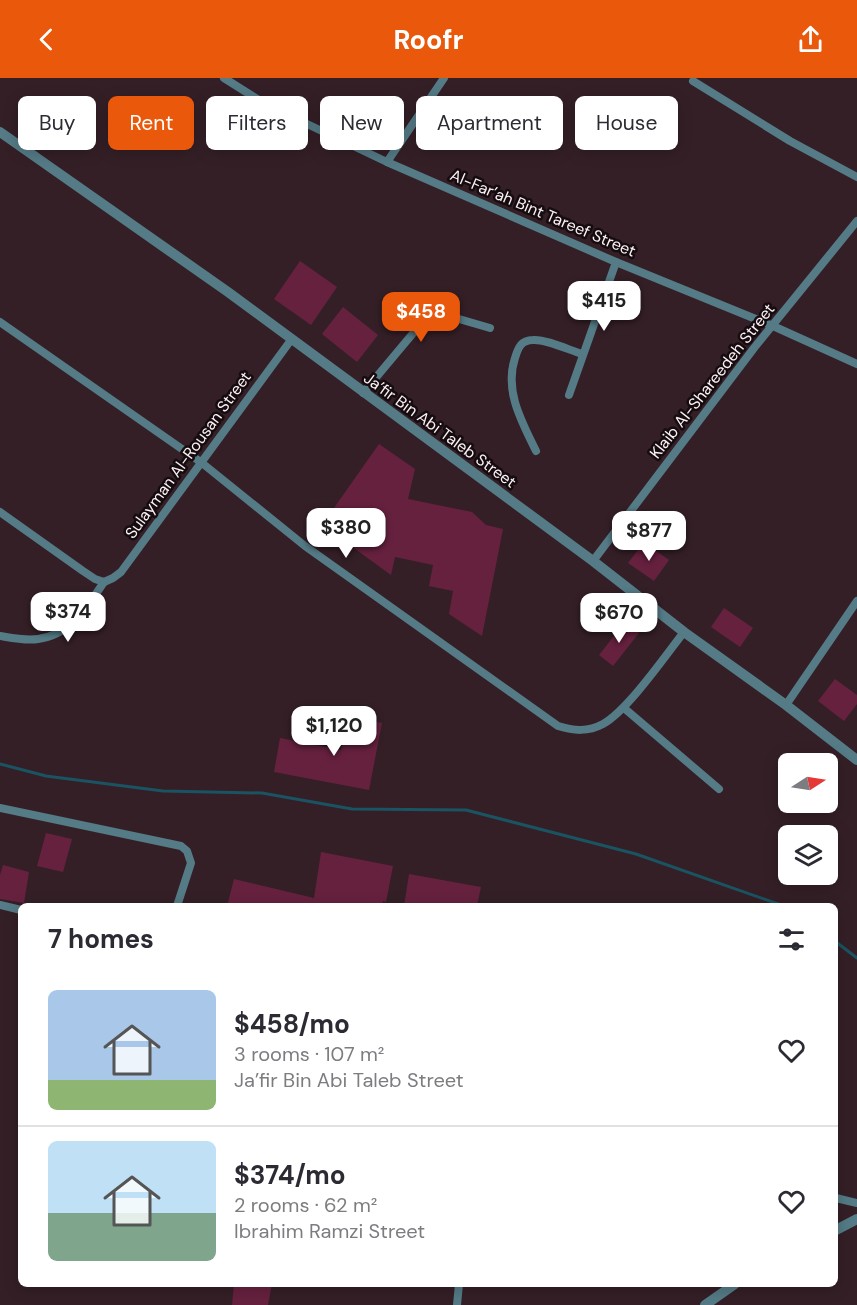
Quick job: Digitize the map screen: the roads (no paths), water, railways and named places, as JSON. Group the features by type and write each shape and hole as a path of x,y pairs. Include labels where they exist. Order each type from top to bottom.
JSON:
{"street":[{"name":"Al-Far’ah Bint Tareef Street","path":"224,78 265,104 387,162 857,364"},
{"path":"387,162 444,78"},
{"path":"693,81 790,141 857,177"},
{"name":"Ja’fir Bin Abi Taleb Street","path":"0,132 228,292 857,759"},
{"name":"Klaib Al-Shareedeh Street","path":"593,561 754,348 857,221"},
{"path":"569,395 616,262"},
{"path":"363,393 425,318 435,312 490,328"},
{"path":"0,322 202,463 305,546 558,726 572,731 594,728 605,723 624,708 684,632"},
{"path":"536,451 515,407 512,367 518,348 523,342 532,339 582,354"},
{"name":"Sulayman Al-Rousan Street","path":"0,636 36,640 51,637 74,623 104,582 121,572 291,340"},
{"path":"0,512 83,571 104,582"},
{"path":"786,705 857,601"},
{"path":"624,708 719,789"},
{"path":"0,808 181,846 187,851 191,863 178,903"},
{"path":"0,905 18,908"},
{"path":"838,1198 857,1203"},
{"path":"838,1229 857,1219"},
{"path":"457,1305 459,1287"},
{"path":"705,1305 731,1287"}],"waterway":[{"path":"0,764 46,776 163,791 262,793 352,809 466,810 636,854 775,903"},
{"path":"838,944 857,958"}]}
